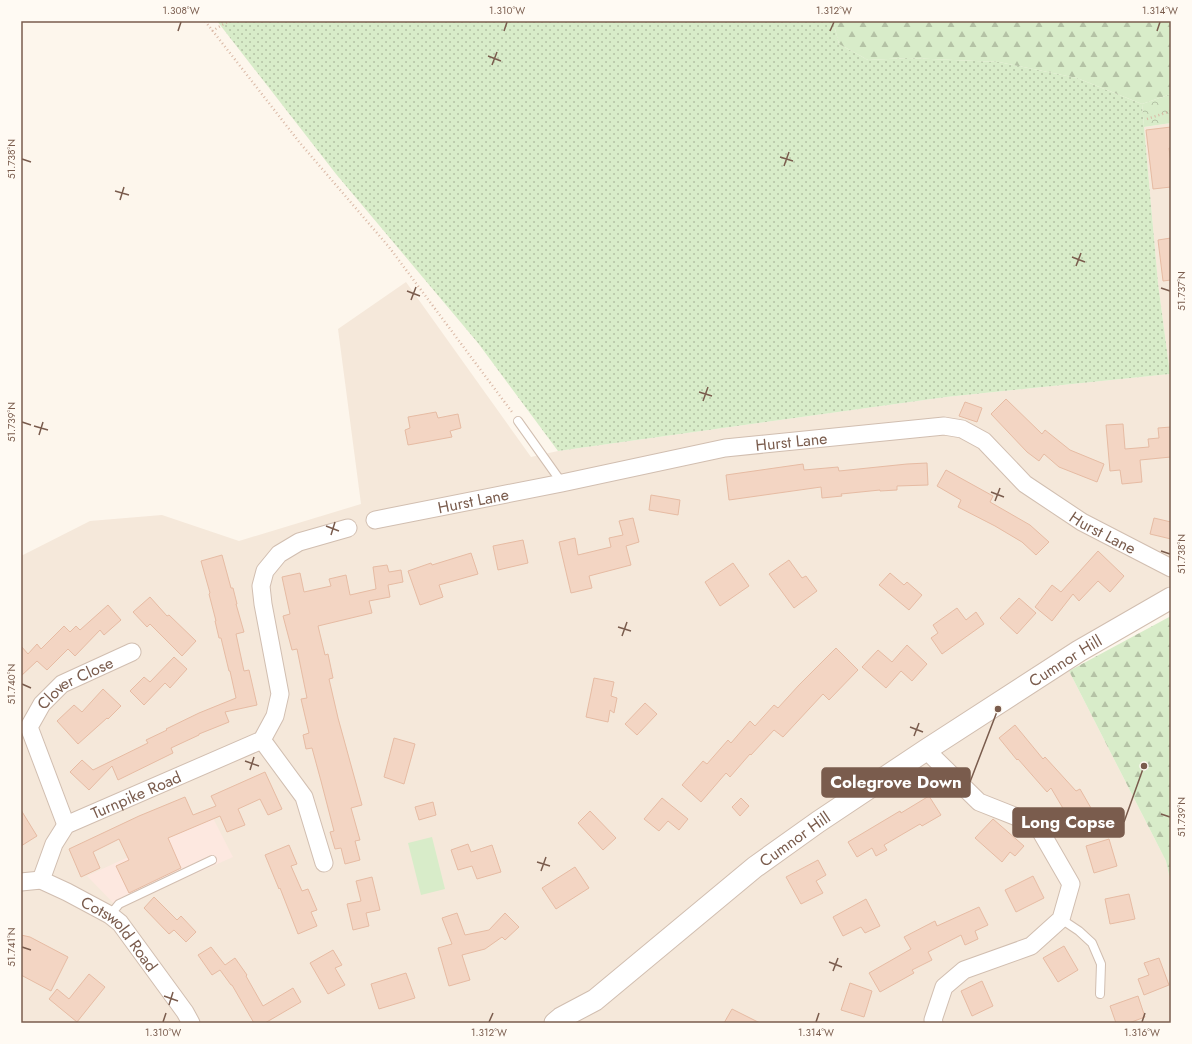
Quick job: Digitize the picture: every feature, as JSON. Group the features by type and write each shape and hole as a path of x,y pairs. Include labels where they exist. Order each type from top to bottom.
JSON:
{"street":[{"name":"Hurst Lane","path":"375,520 562,483 725,448 944,426 962,429 984,441 1025,484 1082,522 1171,568"},
{"path":"324,863 304,798 262,740 275,716 280,694 260,586 265,571 279,554 299,542 348,528"},
{"name":"Cumnor Hill","path":"560,1021 595,1000 755,867 825,818 926,750 1079,651 1171,598"},
{"name":"Clover Close","path":"66,825 25,726 42,704 62,684 132,652"},
{"name":"Turnpike Road","path":"66,825 262,740"},
{"path":"926,750 979,802 1037,825 1070,884 1061,919 1030,946 964,970 944,987 933,1020 934,1023"},
{"path":"21,882 41,880 54,844 66,825"},
{"name":"Cotswold Road","path":"41,880 110,915 120,923 191,1023"}],"lane":[{"path":"518,421 562,483"},
{"path":"110,915 119,904 212,860"},
{"path":"1061,919 1079,931 1092,943 1101,964 1100,994"}],"path":[{"path":"205,21 300,143 389,247 518,421"},
{"path":"212,31 228,21"},
{"path":"1147,119 1171,111"}],"shaded area":[{"path":"1171,123 1171,598 1079,651 1069,671 1166,861 1171,884 1171,1023 21,1023 21,556 90,521 162,515 239,541 361,504 338,329 406,282 531,457 558,451 946,397 1170,374 1158,283 1144,127"},
{"path":"213,818 233,857 118,908 87,876"}],"green space":[{"path":"217,21 833,21 839,44 868,60 908,58 999,62 1077,78 1142,104 1158,283 1170,374 946,397 558,451 478,343 336,174"},
{"path":"833,21 1171,21 1171,94 1142,104 1077,78 999,62 908,58 868,60 839,44"},
{"path":"1171,94 1171,123 1144,127 1142,104"},
{"path":"1171,616 1171,884 1166,861 1069,671"},
{"path":"432,837 445,889 421,895 408,843"}],"building":[{"path":"1171,127 1171,148 1169,148 1171,163 1171,187 1153,189 1146,130"},
{"path":"1171,238 1171,280 1163,281 1158,240"},
{"path":"1006,399 1042,434 1045,430 1070,450 1104,464 1097,482 1059,467 1044,454 1039,461 1027,452 991,414"},
{"path":"965,402 982,408 977,422 959,416"},
{"path":"436,412 438,418 458,414 461,428 450,431 452,437 408,445 405,430 410,428 408,417"},
{"path":"1123,424 1125,449 1149,447 1148,439 1159,438 1158,428 1171,427 1171,457 1140,460 1142,482 1122,484 1120,470 1110,471 1106,425"},
{"path":"927,463 928,485 897,486 897,490 880,490 841,494 842,496 822,498 821,487 729,500 726,475 803,464 804,470 838,467 839,471"},
{"path":"946,470 993,496 990,502 1030,525 1049,542 1036,555 1022,542 958,507 961,500 937,486"},
{"path":"651,495 680,500 678,515 649,510"},
{"path":"633,518 639,542 626,546 631,565 589,576 592,588 571,593 559,542 575,538 578,555 611,547 609,538 623,535 619,521"},
{"path":"1154,518 1171,522 1171,539 1150,534"},
{"path":"523,540 528,563 498,570 493,546"},
{"path":"1098,551 1124,576 1110,592 1098,581 1079,601 1073,594 1052,621 1035,607 1052,585 1061,592"},
{"path":"471,553 478,574 439,585 443,597 420,605 408,571 431,563 432,565"},
{"path":"222,555 231,588 233,588 244,632 236,634 244,671 249,670 257,705 225,712 229,722 199,734 171,748 173,753 118,780 112,766 89,790 70,772 82,760 93,770 148,743 146,740 167,730 166,729 199,713 236,698 221,638 219,638 210,593 201,561"},
{"path":"789,560 802,578 806,576 817,591 794,608 769,574"},
{"path":"733,563 749,586 720,606 705,582"},
{"path":"387,565 389,572 401,570 403,582 388,585 390,597 369,601 372,613 318,626 325,655 328,654 333,678 329,679 362,805 351,808 360,840 355,841 360,860 345,864 341,848 335,849 330,832 334,831 312,748 306,749 303,735 309,733 301,699 307,698 297,649 292,650 283,616 290,614 282,577 300,573 304,592 331,586 329,579 346,575 350,595 376,589 373,567"},
{"path":"890,573 904,585 907,582 922,595 909,610 879,585"},
{"path":"150,597 167,616 169,615 196,641 182,656 150,624 147,627 133,612"},
{"path":"1019,598 1036,613 1017,634 1000,618"},
{"path":"108,605 121,620 104,635 100,630 75,656 68,649 47,670 37,661 21,676 21,646 28,654 37,644 41,649 64,626 70,632 76,626 80,630"},
{"path":"957,608 966,620 976,612 984,624 942,654 931,638 938,633 933,625"},
{"path":"907,645 927,664 912,681 901,671 886,688 862,667 878,650 892,662"},
{"path":"836,648 858,670 829,700 823,694 783,737 774,730 730,777 726,773 701,802 682,785 703,761 707,764 728,740 731,743 750,721 755,726 774,705 778,708"},
{"path":"174,657 187,669 170,688 165,683 144,705 130,691 144,677 150,682"},
{"path":"594,678 614,682 611,696 617,698 614,713 610,710 608,722 586,717"},
{"path":"103,689 121,706 78,744 57,721 74,705 82,712"},
{"path":"645,703 657,714 637,735 625,724"},
{"path":"1015,725 1043,759 1045,757 1076,791 1080,789 1095,815 1074,827 1051,788 1047,792 999,738"},
{"path":"394,738 415,744 404,784 384,777"},
{"path":"265,772 282,809 268,815 260,799 238,809 245,825 227,832 220,816 168,838 181,868 129,893 116,866 129,860 119,839 93,852 100,868 81,877 69,849 139,816 185,797 193,815 216,806 211,796"},
{"path":"929,796 941,815 922,826 920,824 884,845 887,850 876,856 872,848 857,857 848,842 900,811 901,813"},
{"path":"662,798 688,819 679,830 668,821 659,831 644,819"},
{"path":"741,798 749,806 740,816 732,807"},
{"path":"433,802 436,815 419,820 415,807"},
{"path":"21,810 37,836 21,846"},
{"path":"590,811 616,838 603,850 578,823"},
{"path":"993,819 1024,846 1015,856 1010,852 1002,862 975,838"},
{"path":"1109,839 1117,866 1094,873 1086,846"},
{"path":"468,844 471,852 492,845 501,872 477,879 472,866 458,870 451,850"},
{"path":"289,845 297,864 291,866 302,891 308,889 317,910 311,912 317,926 298,934 265,855"},
{"path":"818,860 826,875 816,881 823,893 801,904 786,877"},
{"path":"575,867 589,888 556,909 542,888"},
{"path":"1033,876 1044,898 1016,912 1005,890"},
{"path":"372,877 380,910 366,913 369,926 353,930 347,904 361,901 356,881"},
{"path":"1129,894 1135,919 1110,924 1105,899"},
{"path":"154,897 177,920 181,916 196,932 186,942 174,930 169,934 144,908"},
{"path":"866,899 880,926 865,933 861,927 843,936 833,917"},
{"path":"979,907 988,925 975,931 978,939 965,945 961,935 928,952 932,960 912,970 914,973 880,992 869,973 911,949 904,937 935,921 937,926"},
{"path":"457,913 465,935 489,930 505,913 519,927 505,940 502,937 485,949 462,955 470,980 449,986 438,948 452,944 442,918"},
{"path":"21,935 30,937 68,957 51,991 21,975"},
{"path":"1064,946 1078,970 1058,982 1043,958"},
{"path":"211,947 225,965 235,958 247,975 246,976 263,1006 293,988 301,1002 265,1023 254,1023 232,985 220,970 212,975 198,955"},
{"path":"333,950 342,965 335,968 345,985 328,994 310,963"},
{"path":"1159,958 1169,985 1144,995 1138,979 1149,975 1144,963"},
{"path":"406,973 415,998 379,1009 371,984"},
{"path":"89,974 105,987 77,1022 49,999 57,989 69,999"},
{"path":"982,981 993,1006 972,1016 961,991"},
{"path":"850,983 872,991 864,1017 841,1010"},
{"path":"1138,996 1145,1017 1129,1023 1116,1023 1110,1006"},
{"path":"732,1009 760,1023 724,1023"}],"place":[{"name":"Colegrove Down","path":"998,709"},
{"name":"Long Copse","path":"1144,766"}]}
